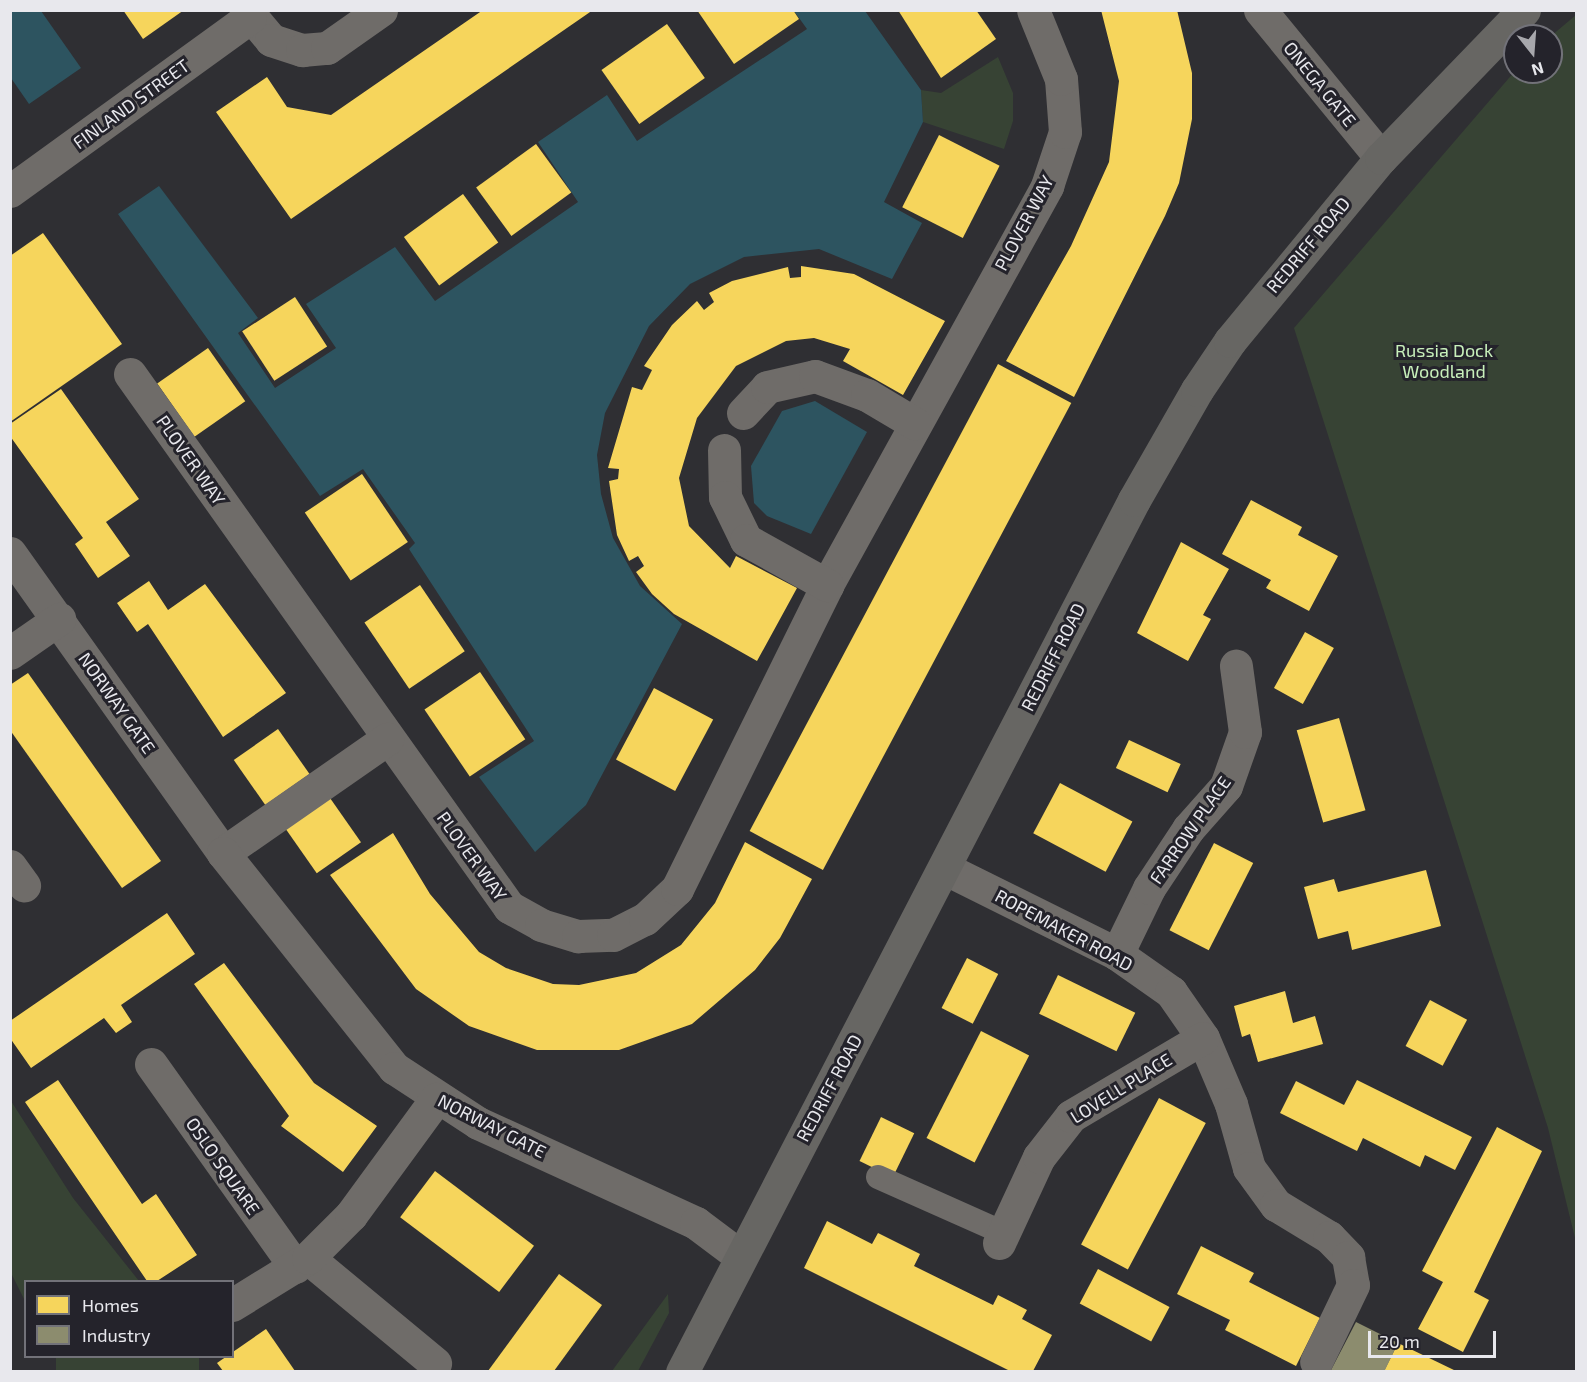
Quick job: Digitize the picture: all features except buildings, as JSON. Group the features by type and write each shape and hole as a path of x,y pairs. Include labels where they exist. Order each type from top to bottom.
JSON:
{"main road":[{"name":"REDRIFF ROAD","path":"682,1371 1134,500 1197,390 1230,341 1381,158 1524,10"}],"street":[{"name":"FINLAND STREET","path":"10,191 122,111 248,14 271,40 302,50 327,48 381,10"},
{"name":"PLOVER WAY","path":"130,374 387,739 509,907 542,926 578,936 613,935 645,919 677,889 827,585 914,423 1047,186 1065,132 1061,79 1033,10"},
{"name":"ONEGA GATE","path":"1260,10 1381,158"},
{"path":"743,413 767,387 815,376 867,395 914,423"},
{"path":"724,450 725,496 746,540 827,585"},
{"name":"NORWAY GATE","path":"10,553 223,853 362,1033 394,1068 436,1099 696,1223 740,1256"},
{"path":"10,653 58,619"},
{"name":"FARROW PLACE","path":"1117,954 1149,888 1188,829 1226,786 1245,732 1236,666"},
{"path":"223,853 387,739"},
{"name":"ROPEMAKER ROAD","path":"944,868 1117,954 1171,992 1203,1038 1231,1104 1249,1168 1276,1205 1329,1237 1348,1257 1353,1285 1316,1362"},
{"name":"LOVELL PLACE","path":"1002,1238 1039,1156 1071,1116 1203,1038"},
{"name":"OSLO SQUARE","path":"151,1064 301,1263 435,1363"},
{"path":"234,1304 301,1263 351,1215 436,1099"}],"lane":[{"path":"878,1177 1002,1238"}],"green space":[{"name":"Russia Dock Woodland","path":"1576,15 1576,1242 1548,1128 1294,328 1504,84 1563,84 1563,26"},
{"path":"998,57 1013,93 1013,121 1004,149 923,122 921,90 941,93"},
{"path":"11,1101 73,1198 138,1280 24,1280 24,1299 11,1273"},
{"path":"668,1294 669,1313 638,1371 612,1371"},
{"path":"56,1358 199,1358 199,1372 56,1372"}],"water":[{"path":"10,11 41,11 81,68 29,104 11,78"},
{"path":"794,11 865,11 921,90 923,122 884,202 922,223 892,279 819,249 744,257 690,284 649,326 605,413 597,455 601,494 613,538 640,586 682,624 586,805 535,852 479,777 534,741 409,549 415,543 363,469 320,496 118,214 159,186 258,318 238,333 275,388 336,348 306,304 395,247 435,301 578,202 538,142 607,95 637,141 807,29"},
{"path":"815,401 867,432 811,534 767,516 754,503 751,466 782,411"}]}
